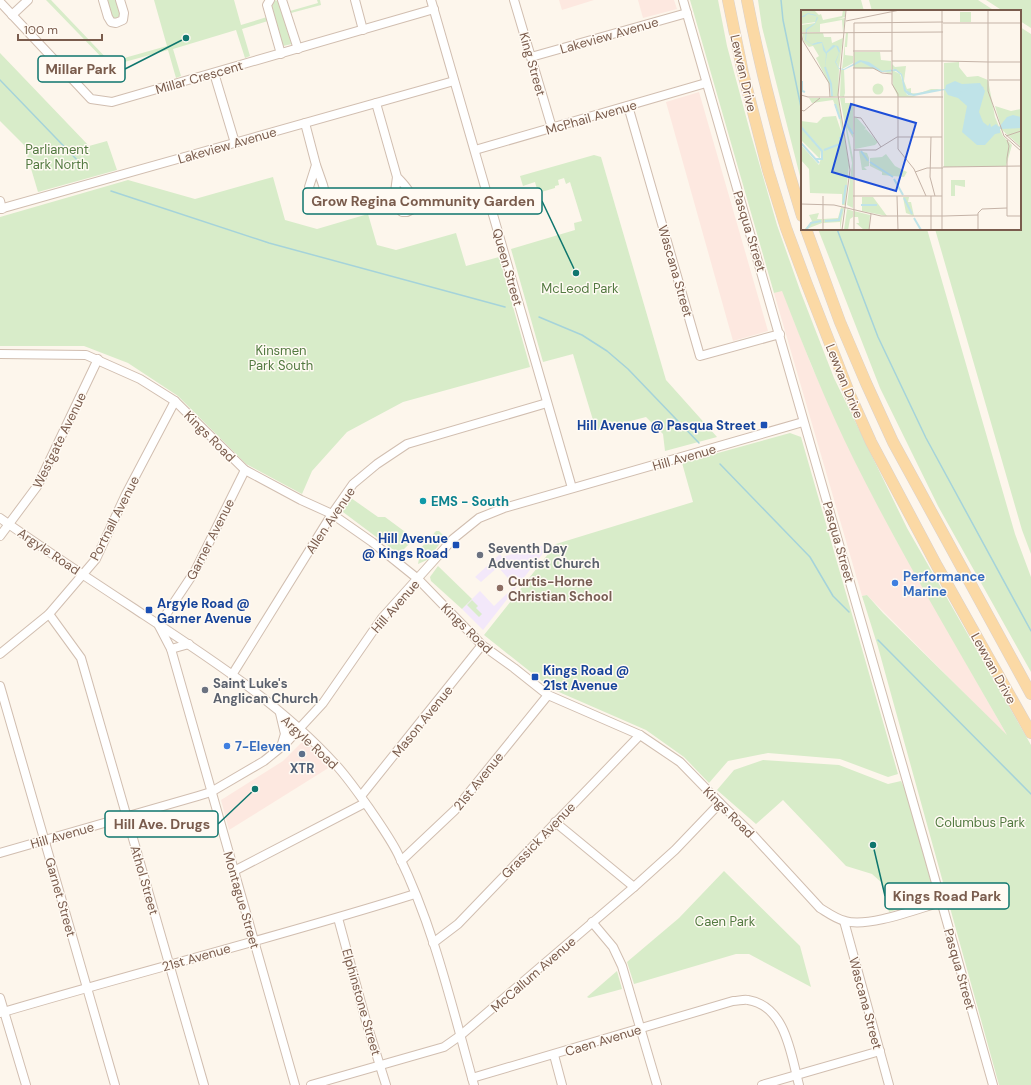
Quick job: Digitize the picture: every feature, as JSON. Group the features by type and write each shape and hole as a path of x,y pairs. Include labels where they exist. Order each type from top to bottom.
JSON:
{"main road":[{"name":"Lewvan Drive","path":"728,0 743,73 768,170 786,228 850,395 871,442 933,559 1031,733"},
{"name":"Lewvan Drive","path":"747,0 770,107 786,166 801,213"},
{"name":"Lewvan Drive","path":"806,230 840,322 893,442 1031,694"}],"street":[{"path":"12,15 28,0"},
{"path":"103,0 108,17 111,22 116,23 123,20 124,16 120,0"},
{"path":"270,0 267,5 281,54"},
{"path":"282,0 298,49"},
{"path":"355,0 363,30"},
{"name":"Queen Street","path":"431,0 546,403 572,488"},
{"name":"King Street","path":"514,0 552,128"},
{"name":"Pasqua Street","path":"683,0 780,334 803,422 856,600 993,1085"},
{"name":"Millar Crescent","path":"0,2 91,99 112,102 434,9"},
{"name":"Lakeview Avenue","path":"531,57 687,13"},
{"path":"214,73 235,143"},
{"name":"Lakeview Avenue","path":"1,206 235,143 454,81"},
{"name":"McPhail Avenue","path":"475,150 706,83"},
{"path":"376,103 397,177"},
{"name":"Wascana Street","path":"628,106 700,356 780,334"},
{"path":"305,123 316,165"},
{"name":"Kings Road","path":"1,356 54,354 86,355 98,359 140,379 175,401 245,470 301,500 332,514 372,542 418,579 482,646 548,694 640,735 680,762 752,834 820,908 832,916 844,921 868,923 941,902"},
{"name":"Westgate Avenue","path":"0,536 38,485 98,359"},
{"name":"Portnall Avenue","path":"0,654 49,614 96,559 126,494 175,401"},
{"name":"Allen Avenue","path":"232,675 332,514 353,484 377,464 407,444 546,403"},
{"name":"Hill Avenue","path":"0,853 211,792 264,761 280,749 323,703 382,618 453,540 479,518 504,508 803,422"},
{"name":"Garner Avenue","path":"159,625 195,571 245,470"},
{"name":"Argyle Road","path":"0,518 189,644 232,675 300,728 337,766 385,832 401,861 433,943 461,1035 473,1081"},
{"name":"Athol Street","path":"49,614 81,658 204,1085"},
{"name":"Montague Street","path":"159,625 171,649 295,1085"},
{"path":"171,649 189,644"},
{"name":"Mason Avenue","path":"234,871 363,800 482,646"},
{"name":"Garnet Street","path":"0,686 115,1085"},
{"name":"21st Avenue","path":"401,861 455,810 548,694"},
{"path":"280,713 285,734 280,749"},
{"name":"Grassick Avenue","path":"433,943 458,924 640,735"},
{"name":"McCallum Avenue","path":"311,1085 444,1047 461,1035 592,922 634,888 675,850 720,803"},
{"path":"555,822 634,888"},
{"name":"21st Avenue","path":"2,1012 254,940 338,918 415,894"},
{"name":"Elphinstone Street","path":"338,918 366,1020 386,1085"},
{"name":"Wascana Street","path":"844,921 889,1085"},
{"path":"592,922 613,947 622,966 657,1085"},
{"path":"0,998 2,1012 26,1085"},
{"name":"Caen Avenue","path":"473,1081 554,1054 733,1001 748,1000 764,1006 779,1020 784,1032 796,1075"},
{"path":"762,1085 880,1051"},
{"path":"554,1054 562,1085"},
{"path":"796,1075 799,1085"}],"shaded area":[{"path":"559,0 594,0 562,10"},
{"path":"638,0 674,0 677,9 643,18"},
{"path":"699,92 768,331 733,341 666,102"},
{"path":"782,290 812,367 854,459 895,538 1008,737 867,595 862,596 774,293"},
{"path":"551,543 483,630 462,609 480,591 494,606 515,586 498,567 481,582 475,577 500,554 502,557"},
{"path":"304,740 330,767 229,830 221,800 283,761"}],"green space":[{"path":"46,0 51,0 110,62 167,46 154,0 234,0 241,25 267,17 268,21 242,29 250,56 245,58 236,30 173,49 181,76 176,78 168,50 110,66"},
{"path":"107,0 117,0 122,17 121,19 113,19"},
{"path":"274,0 280,2 292,44 283,46 271,4"},
{"path":"317,0 320,0 321,5 291,13 290,11 318,3"},
{"name":"Columbus Park","path":"690,0 718,0 727,46 777,225 801,293 834,378 907,528 1031,745 1031,1085 999,1085 878,647 862,596 867,595 883,613 1007,735 909,564 854,460 816,376 782,291 774,293"},
{"path":"758,0 861,0 864,10 801,10 801,180 762,27"},
{"path":"869,0 978,0 993,10 872,10"},
{"path":"986,0 1031,0 1031,28 1021,22 1021,10 1001,10"},
{"path":"1021,28 1031,34 1031,554 1022,530 935,230 1021,230"},
{"name":"Parliament Park North","path":"0,53 89,146 107,141 117,170 38,192 24,145 0,121"},
{"name":"McLeod Park","path":"594,155 601,157 666,380 717,437 665,451 663,434 646,417 596,430 573,354 543,362 511,249 575,230 574,223 582,221 570,182 566,184 564,178 558,180 559,185 555,186 555,188 538,193 535,182 523,186 520,176"},
{"name":"Kinsmen Park South","path":"273,177 285,220 317,229 368,214 377,245 396,250 456,233 466,266 499,257 530,367 403,402 347,432 312,471 302,494 246,464 178,396 128,363 84,346 0,346 0,217 128,180 195,199"},
{"path":"818,230 927,230 1015,534 1031,577 1031,672 938,506 880,388"},
{"path":"790,433 801,437 898,774 888,777 840,759 768,753 728,761 709,783 684,757 646,730 552,689 484,635 556,544 693,502 682,463"},
{"path":"351,498 378,517 385,517 412,537 412,541 399,554 343,512 343,508"},
{"path":"436,531 439,531 445,537 427,560 418,564 421,548"},
{"path":"438,566 472,599 462,609 431,581 430,577"},
{"path":"472,600 478,606 476,608 482,614 479,617 467,605"},
{"path":"763,760 839,765 888,784 901,781 905,789 932,885 933,899 889,912 881,882 872,874 846,866 783,800 756,824 717,790 734,770"},
{"name":"Caen Park","path":"724,871 800,946 811,987 749,954 736,954 634,984 627,962 679,918"},
{"path":"617,971 622,989 589,998 587,997"}],"waterway":[{"path":"781,0 783,20 801,107"},
{"path":"0,80 81,164"},
{"path":"111,191 269,243 505,307"},
{"path":"837,230 878,337 926,438 1031,631"},
{"path":"539,317 582,335 607,351 628,369 699,443"},
{"path":"720,464 810,557 833,596 849,612"},
{"path":"878,640 1031,794"}],"place":[{"name":"Millar Park","path":"186,38"},
{"name":"Grow Regina Community Garden","path":"576,273"},
{"name":"Hill Avenue @ Pasqua Street","path":"764,425"},
{"name":"EMS - South","path":"423,501"},
{"name":"Hill Avenue @ Kings Road","path":"456,545"},
{"name":"Seventh Day Adventist Church","path":"480,555"},
{"name":"Performance Marine","path":"895,583"},
{"name":"Curtis-Horne Christian School","path":"500,588"},
{"name":"Argyle Road @ Garner Avenue","path":"149,610"},
{"name":"Kings Road @ 21st Avenue","path":"535,677"},
{"name":"Saint Luke's Anglican Church","path":"205,690"},
{"name":"7-Eleven","path":"227,746"},
{"name":"XTR","path":"302,754"},
{"name":"Hill Ave. Drugs","path":"255,789"},
{"name":"Kings Road Park","path":"873,845"}]}
